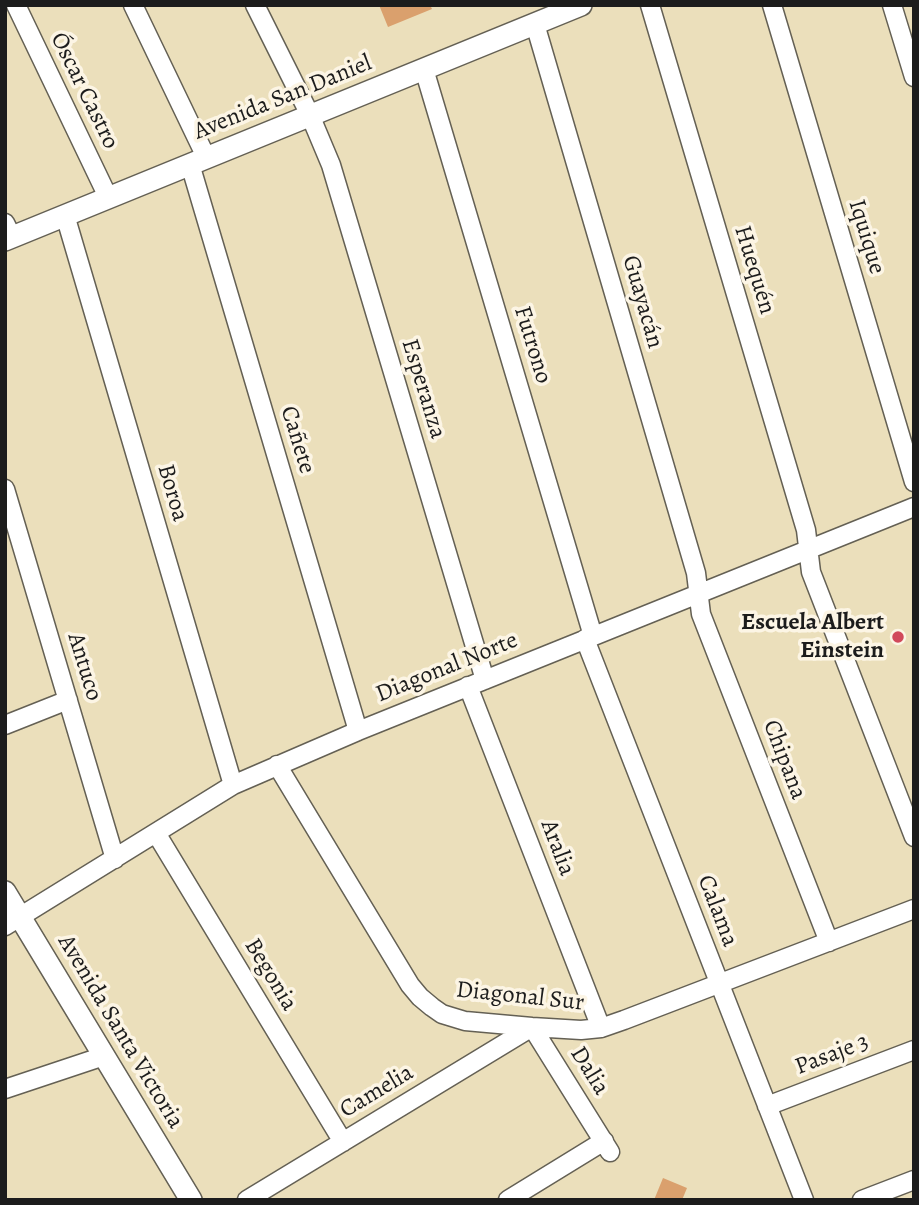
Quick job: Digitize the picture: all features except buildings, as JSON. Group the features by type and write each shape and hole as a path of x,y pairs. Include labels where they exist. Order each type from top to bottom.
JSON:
{"street":[{"path":"5,8 10,5"},
{"name":"Óscar Castro","path":"16,5 108,197"},
{"name":"Cañete","path":"133,5 198,160 358,731"},
{"name":"Esperanza","path":"255,5 310,115 331,165 485,680"},
{"name":"Avenida San Daniel","path":"7,233 65,215 581,5"},
{"name":"Huequén","path":"650,5 806,530 811,572 914,838"},
{"name":"Iquique","path":"772,5 914,482"},
{"path":"892,5 914,77"},
{"name":"Guayacán","path":"535,24 696,573 698,594"},
{"name":"Futrono","path":"424,69 589,638"},
{"name":"Boroa","path":"65,215 233,785"},
{"name":"Antuco","path":"5,489 116,859"},
{"name":"Diagonal Norte","path":"13,921 233,785 468,686 914,507"},
{"name":"Chipana","path":"698,594 701,614 829,942"},
{"name":"Calama","path":"589,638 719,984 804,1200"},
{"name":"Aralia","path":"468,686 601,1028"},
{"path":"5,725 68,700"},
{"name":"Diagonal Sur","path":"277,765 410,985 432,1007 453,1018 573,1030 601,1028 914,909"},
{"name":"Begonia","path":"156,833 343,1142"},
{"name":"Avenida Santa Victoria","path":"5,891 13,921 104,1056 191,1200"},
{"name":"Camelia","path":"247,1200 532,1027"},
{"name":"Dalia","path":"508,1200 607,1147 532,1027"},
{"name":"Pasaje 3","path":"767,1106 914,1050"},
{"path":"5,1089 104,1056"},
{"path":"862,1200 914,1180"}],"place":[{"name":"Escuela Albert Einstein","path":"898,637"}]}
